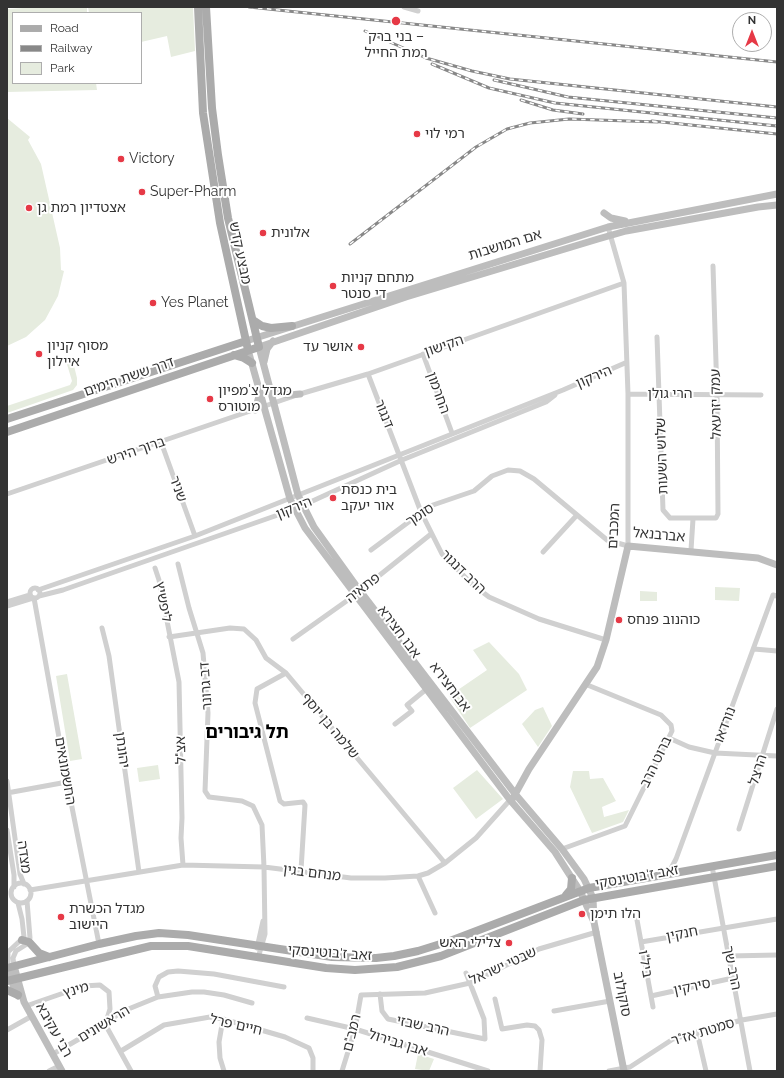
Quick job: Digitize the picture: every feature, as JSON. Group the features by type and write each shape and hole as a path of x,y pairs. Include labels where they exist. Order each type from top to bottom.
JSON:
{"main road":[{"name":"מבצע קדש","path":"198,7 203,106 229,224 259,346"},
{"name":"מבצע קדש","path":"206,7 214,156 220,223 241,325 248,350"},
{"path":"253,320 262,326 271,328 292,326"},
{"path":"229,347 238,335 241,325"},
{"name":"דרך ששת הימים","path":"7,419 246,341"},
{"name":"דרך ששת הימים","path":"7,432 259,346"},
{"path":"234,354 252,363"},
{"path":"712,866 777,855"},
{"name":"זאב ז'בוטינסקי","path":"10,967 99,944 159,933 188,935 332,957 376,958 394,956 444,943 580,890 712,866"},
{"name":"זאב ז'בוטינסקי","path":"12,980 151,946 188,946 295,965 355,970 397,967 441,956 584,900 777,866"},
{"path":"566,896 571,889 572,878"},
{"path":"26,941 39,953 49,957"},
{"path":"7,990 18,995"}],"street":[{"path":"404,7 418,11"},
{"name":"אם המושבות","path":"246,341 608,226 777,194"},
{"name":"אם המושבות","path":"259,346 406,297 611,235 777,204"},
{"path":"604,213 616,220 632,221"},
{"name":"המכבים","path":"513,798 529,769 597,667 606,640 628,546 628,394 624,283 608,226"},
{"name":"עמק יזרעאל","path":"693,520 716,518 718,514 717,395 713,266"},
{"name":"הקישון","path":"265,407 300,394 368,374 624,283"},
{"name":"שלוש השעות","path":"657,337 663,510 670,518 693,520"},
{"path":"264,362 267,349 274,341"},
{"name":"מבצע קדש","path":"259,346 298,495"},
{"name":"מבצע קדש","path":"248,350 290,499"},
{"name":"החרמון","path":"423,354 452,433"},
{"name":"הירקון","path":"34,597 32,589 38,590 195,536 563,390 626,363"},
{"name":"דנגור","path":"368,374 400,454"},
{"path":"269,387 278,392 289,395 300,394"},
{"name":"הירקון","path":"7,602 63,590 295,509 402,460 546,402 563,390"},
{"path":"255,410 260,393"},
{"name":"הרי גולן","path":"628,394 761,395"},
{"name":"ברוך הירש","path":"7,494 265,407"},
{"name":"שניר","path":"161,442 195,536"},
{"name":"הרב דנגור","path":"400,454 421,512 442,554 472,584 489,597 539,619 606,640"},
{"name":"אברבנאל","path":"474,491 498,473 508,470 520,471 539,483 606,540 628,546 691,550 758,558 777,565"},
{"name":"סומך","path":"371,550 421,512 435,504 474,491"},
{"path":"298,495 314,527 357,593"},
{"name":"אבו חצירא","path":"290,499 305,528 357,593 555,852 580,890"},
{"path":"543,552 577,515"},
{"path":"691,550 693,520"},
{"name":"פתאיה","path":"293,639 357,593 431,534"},
{"name":"דב גרונר","path":"178,564 188,608 203,653 208,713 206,791 209,797 242,801 253,806 262,825 264,916 258,958"},
{"name":"ליפשיץ","path":"155,568 159,580 169,637"},
{"name":"החשמונאים","path":"38,590 34,597 67,782 99,944"},
{"name":"נורדאו","path":"668,874 676,859 773,595 777,596"},
{"name":"הירקון","path":"7,606 34,597"},
{"name":"יהונתן","path":"102,628 109,656 139,872"},
{"name":"שלמה בן יוסף","path":"197,633 230,628 244,629 256,640 266,658 286,674 445,863"},
{"path":"169,637 197,633"},
{"name":"אצ\"ל","path":"169,637 179,682 182,818 180,838 183,864"},
{"path":"754,649 777,651"},
{"path":"286,674 257,689 255,703 280,801 284,804 303,802 305,805 301,870"},
{"name":"ברוט הרב","path":"562,848 626,826 672,731 671,725 661,715 585,684"},
{"path":"395,724 412,711 407,706 429,687"},
{"name":"הרצל","path":"739,830 777,709"},
{"path":"669,738 688,747 714,753 777,756"},
{"path":"7,781 20,874 24,884 30,890 31,896 28,901 30,934 26,941 16,951 10,967 12,980"},
{"path":"8,793 67,782"},
{"path":"513,798 562,848 589,888 593,898"},
{"name":"מנחם בגין","path":"30,890 183,864 301,870 351,878 418,876 445,863 476,838 513,798"},
{"name":"מצדה","path":"7,830 14,874 14,887"},
{"path":"676,859 679,866 685,871"},
{"name":"הרב שך","path":"712,866 742,1020 750,1071"},
{"path":"418,876 435,913"},
{"path":"24,884 18,884 9,894 18,903 26,941"},
{"name":"סוקולוב","path":"580,890 597,932 624,1070"},
{"name":"סוקולוב","path":"593,898 594,922"},
{"path":"18,903 28,901"},
{"name":"חנקין","path":"641,942 777,918"},
{"name":"ביל\"ו","path":"637,920 653,1007"},
{"name":"שבטי ישראל","path":"361,995 425,993 470,983 539,949 597,932"},
{"path":"729,956 777,955"},
{"path":"158,997 155,986 159,977 168,972 178,971 214,974 284,987"},
{"path":"466,973 470,983"},
{"name":"סירקין","path":"651,996 733,978"},
{"name":"רבי עקיבא","path":"12,980 18,995 25,1004"},
{"name":"רבי עקיבא","path":"12,980 60,1068"},
{"name":"הרב שבזי","path":"380,994 382,1011 388,1019 485,1039 484,1019 470,983"},
{"name":"מינץ","path":"25,1004 84,986 100,985 107,989 110,997 110,1009 105,1024"},
{"name":"הראשונים","path":"53,1054 105,1024 121,1012 158,997 192,992 204,992 224,995 252,1003"},
{"name":"רמב\"ם","path":"342,1071 355,1029 361,995"},
{"path":"495,1000 502,1029 527,1025 535,1026 539,1030 542,1040 540,1071"},
{"path":"554,1011 610,1001"},
{"name":"סמטת אז\"ר","path":"624,1070 673,1039 742,1020 777,1014"},
{"path":"7,1030 32,1016"},
{"name":"חיים פרל","path":"121,1051 164,1024 198,1018 222,1019 285,1037 309,1048 313,1058 313,1071"},
{"name":"אבן גבירול","path":"307,1018 355,1029 488,1071"},
{"path":"222,1019 219,1042 220,1058 224,1071"},
{"path":"105,1024 131,1071"},
{"path":"697,1032 706,1071"},
{"path":"49,1071 60,1068"},
{"path":"608,1071 624,1070"}],"green space":[{"path":"87,7 87,12 12,12 12,84 96,84 97,90 7,92 7,9"},
{"path":"88,7 193,7 195,51 171,57 167,36 142,42 142,12 89,12"},
{"name":"אצטדיון רמת גן","path":"7,118 30,137 28,140 41,164 60,248 61,270 64,271 58,296 45,320 26,337 7,346"},
{"path":"72,358 77,378 77,385 73,390 7,413 7,406 70,385 72,381 66,361"},
{"path":"715,587 740,588 739,601 715,600"},
{"path":"640,591 657,592 657,601 640,601"},
{"path":"489,642 519,674 527,690 470,728 449,696 487,670 473,650"},
{"path":"67,674 82,759 70,761 56,676"},
{"path":"543,707 552,726 538,747 522,724 535,710"},
{"path":"158,765 160,779 139,782 137,768"},
{"path":"477,770 503,799 476,819 453,788"},
{"path":"573,771 589,771 590,779 603,778 616,801 602,807 604,817 629,810 623,822 592,833 570,787"},
{"path":"418,1054 434,1059 429,1071 415,1069"}],"railway":[{"path":"249,7 777,62"},
{"path":"365,31 426,58 472,71 510,79 777,107"},
{"path":"432,64 489,88 555,103 777,126"},
{"path":"494,80 568,97 777,118"},
{"path":"521,100 553,110 583,114"},
{"path":"350,244 476,147 507,129 530,123 569,119 658,122"},
{"path":"652,121 777,134"}],"place":[{"name":"בני ברק – רמת החייל","path":"396,21"},
{"name":"רמי לוי","path":"417,134"},
{"name":"Victory","path":"121,159"},
{"name":"Super-Pharm","path":"142,192"},
{"name":"אצטדיון רמת גן","path":"29,208"},
{"name":"אלונית","path":"263,233"},
{"name":"מתחם קניות די סנטר","path":"333,286"},
{"name":"Yes Planet","path":"153,303"},
{"name":"אושר עד","path":"361,347"},
{"name":"מסוף קניון איילון","path":"39,354"},
{"name":"מגדל צ'מפיון מוטורס","path":"210,399"},
{"name":"בית כנסת אור יעקב","path":"333,498"},
{"name":"כוהנוב פנחס","path":"619,620"},
{"name":"הלו תימן","path":"582,914"},
{"name":"מגדל הכשרת היישוב","path":"61,917"},
{"name":"צלילי האש","path":"509,943"}],"district":[{"name":"תל גיבורים","path":"247,733"}]}
